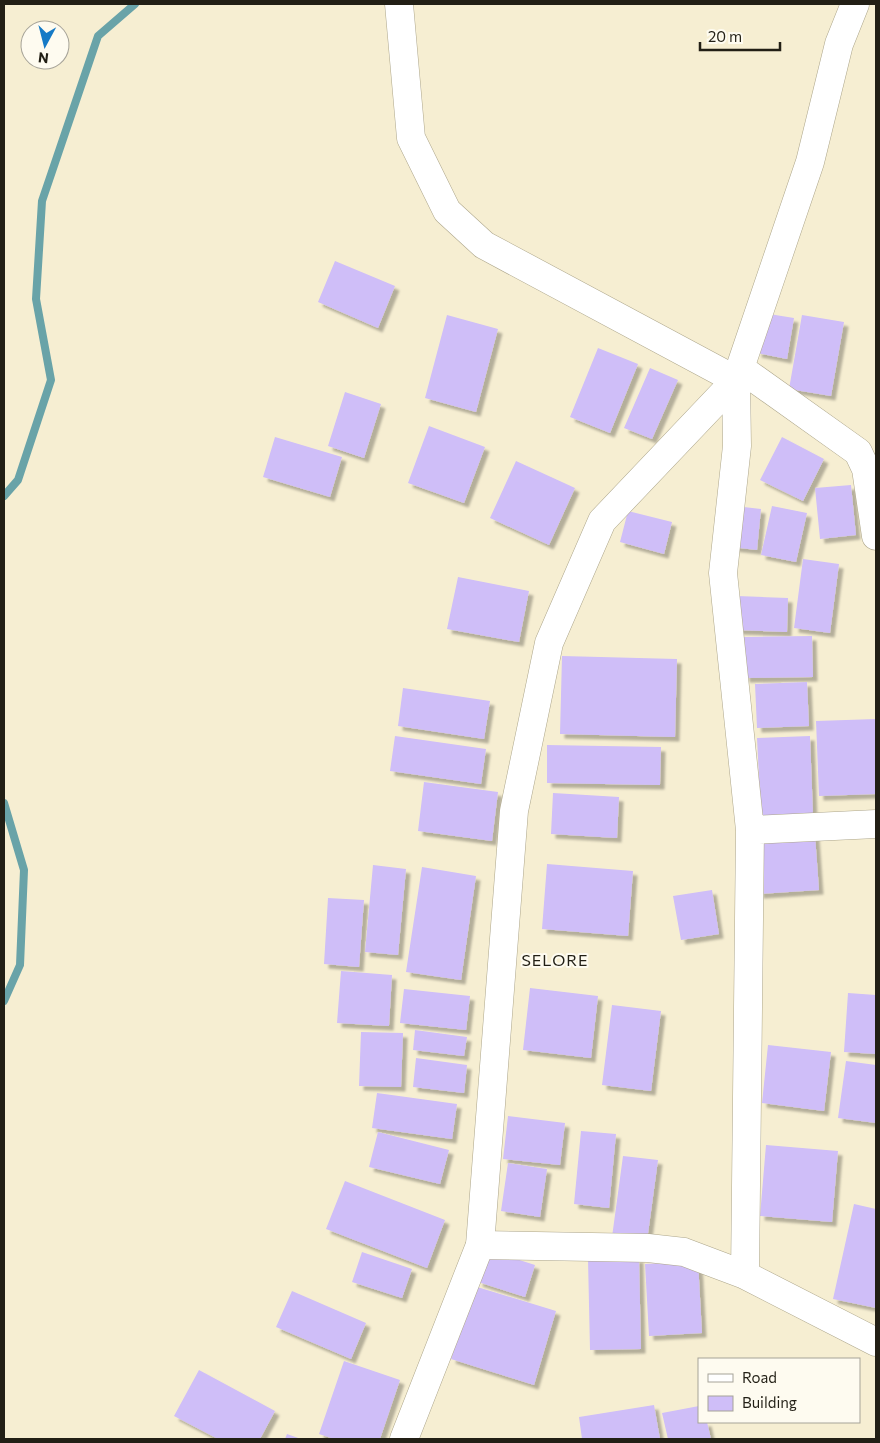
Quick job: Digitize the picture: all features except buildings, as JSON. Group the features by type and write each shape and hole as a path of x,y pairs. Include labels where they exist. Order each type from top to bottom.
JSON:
{"street":[{"path":"399,4 411,138 447,210 484,244 738,374 858,452 866,469 876,536"},
{"path":"745,1275 750,830 723,573 737,446 738,374 810,162 839,44 855,4"},
{"path":"404,1439 480,1245 514,811 549,643 602,521 738,374"},
{"path":"750,830 876,824"},
{"path":"480,1245 648,1248 684,1252 745,1275 876,1342"}],"waterway":[{"path":"4,496 18,480 51,380 36,299 42,201 98,36 135,4"},
{"path":"4,803 24,870 20,965 4,1001"}],"district":[{"name":"SELORE","path":"555,960"}]}
